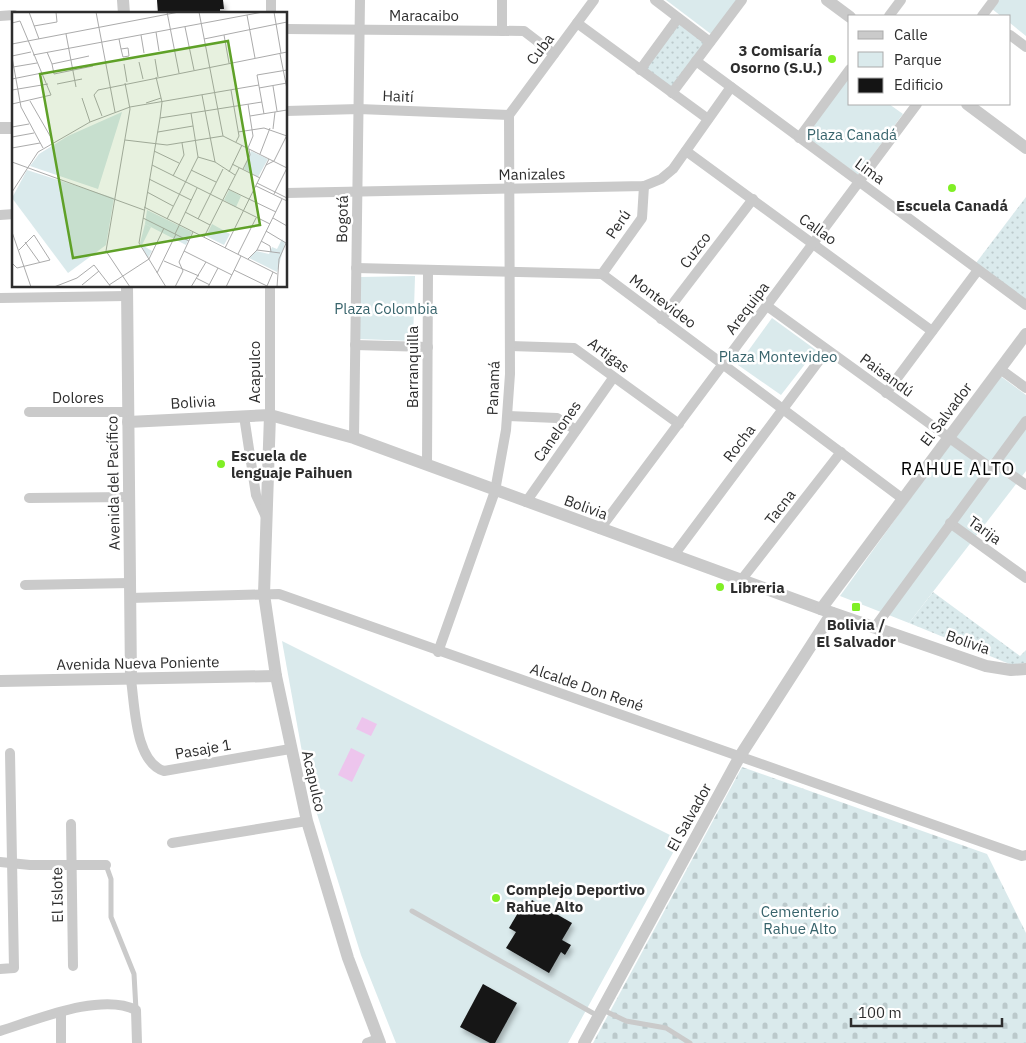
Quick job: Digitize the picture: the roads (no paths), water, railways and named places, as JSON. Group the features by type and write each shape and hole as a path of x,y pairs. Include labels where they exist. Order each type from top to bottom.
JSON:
{"street":[{"name":"Bogotá","path":"354,438 360,0"},
{"path":"502,0 502,31"},
{"name":"Cuba","path":"509,114 594,0"},
{"path":"654,0 710,42"},
{"path":"672,93 742,0"},
{"path":"827,0 848,16"},
{"path":"890,15 901,0"},
{"path":"984,15 994,0"},
{"path":"640,70 678,18"},
{"path":"577,23 708,119"},
{"name":"Maracaibo","path":"288,28 524,31 554,54"},
{"path":"1011,36 1026,47"},
{"name":"Lima","path":"696,61 1026,305"},
{"path":"800,138 848,72"},
{"name":"Manizales","path":"288,192 509,190 644,186 667,175 731,87"},
{"name":"Arequipa","path":"600,529 916,105"},
{"path":"968,105 1026,148"},
{"name":"Haití","path":"288,111 359,109 509,114"},
{"name":"Panamá","path":"438,652 494,491 508,416 510,346 509,114"},
{"name":"Callao","path":"686,151 932,331"},
{"name":"Perú","path":"602,274 642,218 644,186"},
{"name":"Cuzco","path":"661,319 752,199"},
{"path":"356,268 602,274"},
{"name":"Barranquilla","path":"427,465 428,270"},
{"path":"886,393 978,270"},
{"name":"Montevideo","path":"602,274 903,499"},
{"name":"Acapulco","path":"270,288 270,416 264,594 276,676 290,749 307,821 375,1042"},
{"path":"0,298 127,291"},
{"name":"Avenida del Pacífico","path":"127,291 131,680"},
{"name":"Paisandú","path":"767,306 948,438 1026,485"},
{"name":"El Salvador","path":"584,1043 740,756 827,611 903,499 1026,334"},
{"path":"355,345 428,347"},
{"name":"Artigas","path":"510,346 574,348 679,424"},
{"name":"Rocha","path":"674,555 827,350"},
{"path":"1000,368 1026,388"},
{"name":"Canelones","path":"526,502 613,378"},
{"name":"Dolores","path":"29,412 128,417"},
{"name":"Acapulco","path":"244,416 256,494 266,518"},
{"name":"Bolivia","path":"128,417 270,416 354,438 494,491 986,666 1011,670 1026,669"},
{"path":"508,416 557,418 576,430"},
{"path":"875,627 1026,421"},
{"name":"Tacna","path":"742,579 841,452"},
{"path":"29,498 129,497"},
{"name":"Tarija","path":"950,524 1026,578"},
{"path":"25,584 130,583"},
{"name":"Alcalde Don René","path":"130,598 278,594 438,652 1026,856"},
{"name":"Avenida Nueva Poniente","path":"0,681 276,676"},
{"name":"Pasaje 1","path":"131,680 142,746 148,762 156,769 164,771 290,749"},
{"path":"0,969 14,968 10,753"},
{"path":"172,843 307,821"},
{"name":"El Islote","path":"71,824 73,966"},
{"path":"0,862 11,861 30,866 106,866"},
{"path":"0,1031 60,1012 114,1003 127,1005 136,1010 137,1043"},
{"path":"60,1012 61,1043"}],"lane":[{"path":"106,866 111,879 111,917 134,974 136,1010"},
{"path":"412,911 601,1013 626,1021 666,1028 690,1043"}],"place":[{"name":"3 Comisaría Osorno (S.U.)","path":"832,59"},
{"name":"Escuela Canadá","path":"952,188"},
{"name":"Escuela de lenguaje Paihuen","path":"221,464"},
{"name":"Libreria","path":"720,587"},
{"name":"Bolivia / El Salvador","path":"856,607"},
{"name":"Complejo Deportivo Rahue Alto","path":"496,898"}],"district":[{"name":"RAHUE ALTO","path":"958,468"}],"park label":[{"name":"Plaza Canadá","path":"852,134"},
{"name":"Plaza Colombia","path":"386,308"},
{"name":"Plaza Montevideo","path":"778,356"},
{"name":"Cementerio Rahue Alto","path":"800,920"}]}
